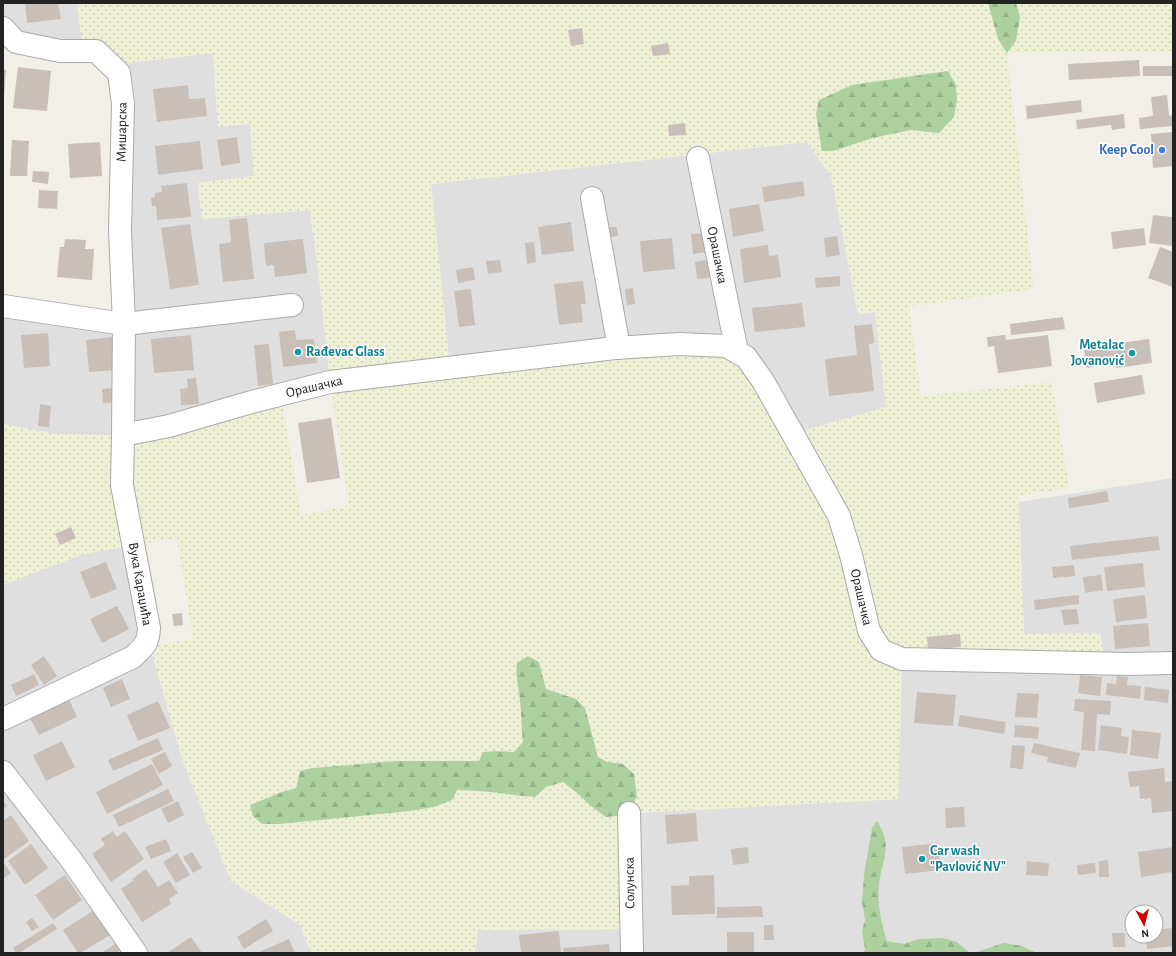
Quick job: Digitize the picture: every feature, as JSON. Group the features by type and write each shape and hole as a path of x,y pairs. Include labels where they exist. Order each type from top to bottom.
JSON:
{"street":[{"name":"Мишарска","path":"3,28 16,42 60,51 96,51 119,73 124,104 120,231 124,324"},
{"name":"Орашачка","path":"698,158 737,352"},
{"path":"592,198 619,348"},
{"path":"3,306 124,324 292,305"},
{"path":"123,435 124,324"},
{"name":"Орашачка","path":"123,435 169,426 248,403 330,382 619,348 679,344 726,346 746,357 763,381 839,516 851,555 869,631 881,650 902,659 1128,664 1173,663"},
{"name":"Вука Караџића","path":"3,719 133,657 144,646 148,639 149,628 122,485 123,435"},
{"path":"3,772 72,862 136,953"},
{"name":"Солунска","path":"629,813 632,953"}],"shaded area":[{"path":"3,3 100,3 77,5 82,41 35,43 4,18"},
{"path":"213,53 218,127 250,123 254,176 198,183 202,219 310,210 319,277 330,382 124,435 150,646 181,756 231,881 300,925 311,953 3,953 3,306 124,324 111,65"},
{"path":"807,142 831,176 858,314 875,312 886,407 792,434 450,368 431,184"},
{"path":"1173,478 1173,655 1104,657 1100,633 1024,634 1019,502"},
{"path":"902,665 1173,668 1173,953 639,953 636,813 898,799"},
{"path":"631,929 632,953 475,953 478,930"}],"green space":[{"path":"100,3 1173,3 1173,52 1007,53 1034,289 909,307 921,396 1052,382 1069,488 1018,496 1024,634 1100,633 1105,663 902,659 898,799 636,813 631,929 478,930 475,953 311,953 300,924 231,881 181,756 150,646 193,639 177,538 84,554 3,585 3,424 56,434 123,435 281,395 301,515 349,506 330,382 319,277 310,210 202,219 198,183 254,176 250,124 218,127 213,53 111,65 82,41 77,5","holes":["807,142 831,176 858,314 875,312 886,407 792,434 726,346 450,368 431,184"]},
{"path":"988,3 1016,3 1020,17 1016,41 1007,53 998,39"},
{"path":"948,71 956,85 957,100 954,117 939,133 911,130 873,138 833,151 822,151 816,114 819,100 852,85"},
{"path":"528,656 539,662 546,689 576,699 585,708 598,757 607,762 623,764 634,774 637,797 625,815 606,817 563,782 546,787 535,797 457,790 452,800 434,807 410,811 279,824 262,824 253,816 250,805 296,788 300,771 313,768 396,761 479,761 483,752 514,752 523,742 517,663"},
{"path":"877,821 885,838 886,845 886,852 879,883 879,905 881,920 887,941 904,944 919,939 943,938 957,942 970,953 863,953 865,949 862,931 865,920 862,901 864,875 872,828"},
{"path":"1004,943 1022,946 1037,953 973,953"}],"building":[{"path":"25,3 58,3 61,19 27,23"},
{"path":"582,28 584,44 571,46 568,30"},
{"path":"668,43 670,54 653,56 651,46"},
{"path":"1139,60 1140,76 1069,80 1068,64"},
{"path":"1143,66 1173,66 1173,76 1143,76"},
{"path":"18,67 51,71 47,111 13,108"},
{"path":"3,70 6,70 4,97 3,97"},
{"path":"188,85 189,99 205,98 207,116 157,122 153,89"},
{"path":"1167,95 1169,116 1173,115 1173,126 1140,129 1139,118 1153,116 1151,97"},
{"path":"1081,100 1082,112 1027,119 1026,106"},
{"path":"1124,114 1125,128 1112,130 1111,125 1077,129 1076,120"},
{"path":"685,123 686,135 669,136 668,125"},
{"name":"Keep Cool","path":"1173,132 1173,166 1153,168 1151,134"},
{"path":"237,137 240,163 221,166 217,140"},
{"path":"12,140 29,141 27,176 10,176"},
{"path":"200,141 203,169 158,175 155,146"},
{"path":"100,142 102,176 70,178 68,144"},
{"path":"33,171 49,172 48,184 32,182"},
{"path":"803,181 805,196 764,202 762,187"},
{"path":"187,183 191,217 157,220 156,206 152,206 151,198 155,197 155,193 162,192 161,186"},
{"path":"39,190 58,191 57,209 38,208"},
{"path":"759,204 764,231 733,237 729,209"},
{"path":"1153,215 1173,217 1173,246 1149,243"},
{"path":"247,218 254,279 223,282 219,244 231,242 229,220"},
{"path":"571,222 574,251 542,255 538,227"},
{"path":"190,224 199,285 170,289 161,228"},
{"path":"609,227 617,227 618,236 610,237"},
{"path":"1144,228 1146,245 1113,249 1111,232"},
{"path":"707,233 709,252 693,254 691,234"},
{"path":"837,236 840,255 826,257 824,238"},
{"path":"672,238 675,269 643,272 640,241"},
{"path":"65,239 86,240 85,249 94,249 92,280 57,277 60,247 64,247"},
{"path":"303,239 307,273 275,277 274,265 266,266 264,243"},
{"path":"534,242 536,262 527,264 525,243"},
{"path":"768,245 769,256 778,255 781,277 744,283 740,249"},
{"path":"1160,247 1173,252 1173,287 1148,278"},
{"path":"713,259 716,277 697,279 695,262"},
{"path":"500,260 502,272 488,274 486,261"},
{"path":"473,267 475,280 458,283 456,270"},
{"path":"840,276 840,286 816,288 815,278"},
{"path":"583,281 586,304 581,304 583,322 559,325 554,284"},
{"path":"633,288 635,304 627,305 625,289"},
{"path":"471,289 475,325 459,327 454,291"},
{"path":"802,303 805,327 755,332 752,308"},
{"path":"1063,317 1065,329 1011,335 1010,324"},
{"path":"872,324 874,343 869,344 874,391 829,396 825,359 857,355 854,326"},
{"name":"Rađevac Glass","path":"295,330 296,340 314,339 317,363 283,367 279,332"},
{"path":"48,333 50,366 24,368 21,335"},
{"path":"191,335 194,370 154,373 151,339"},
{"path":"1005,335 1006,340 1048,335 1052,366 998,373 994,346 988,347 987,337"},
{"path":"112,337 115,370 89,372 86,340"},
{"name":"Metalac Jovanović","path":"1149,339 1152,363 1116,368 1115,363 1087,368 1084,348"},
{"path":"269,344 273,384 258,386 254,345"},
{"path":"1142,375 1145,394 1097,403 1094,383"},
{"path":"196,378 199,404 181,405 180,389 188,388 187,379"},
{"path":"113,388 115,402 103,403 102,389"},
{"path":"40,404 51,406 49,427 38,426"},
{"path":"331,418 340,478 307,483 298,423"},
{"path":"1107,491 1109,502 1069,508 1068,498"},
{"path":"71,527 76,538 60,545 55,534"},
{"path":"1158,536 1160,550 1072,560 1070,546"},
{"path":"106,562 117,589 91,599 80,572"},
{"path":"1143,563 1145,587 1107,591 1104,567"},
{"path":"1074,565 1075,576 1053,578 1052,567"},
{"path":"1101,575 1103,590 1085,593 1083,577"},
{"path":"1079,595 1079,604 1035,610 1034,600"},
{"path":"1145,595 1147,618 1116,622 1113,599"},
{"path":"117,606 129,629 102,643 90,619"},
{"path":"1077,609 1079,624 1064,625 1061,610"},
{"path":"182,613 183,625 174,626 172,614"},
{"path":"1148,623 1150,646 1115,649 1113,626"},
{"path":"960,634 961,647 928,650 927,637"},
{"path":"44,656 57,676 44,685 31,665"},
{"path":"34,674 39,685 16,696 11,685"},
{"path":"1080,675 1102,677 1100,696 1078,693"},
{"path":"1117,676 1128,677 1127,685 1141,686 1140,699 1106,695 1107,683 1116,684"},
{"path":"122,679 130,699 111,707 103,688"},
{"path":"1145,687 1169,690 1168,703 1144,700"},
{"path":"917,692 956,695 953,726 914,723"},
{"path":"1017,693 1039,694 1037,718 1015,717"},
{"path":"69,699 77,717 39,735 30,718"},
{"path":"1075,699 1111,701 1110,715 1097,714 1095,751 1081,750 1084,712 1074,711"},
{"path":"158,701 170,728 138,741 127,715"},
{"path":"960,715 1006,722 1004,734 958,726"},
{"path":"1015,725 1039,727 1038,739 1014,737"},
{"path":"1101,725 1122,728 1121,736 1129,737 1127,754 1098,750"},
{"path":"1132,730 1161,733 1158,759 1130,755"},
{"path":"158,738 163,750 113,771 108,760"},
{"path":"62,741 75,767 46,781 33,755"},
{"path":"1034,743 1080,753 1076,768 1047,762 1048,757 1031,753"},
{"path":"1012,745 1025,746 1023,769 1010,768"},
{"path":"165,752 172,766 159,774 151,759"},
{"path":"152,764 163,785 107,814 96,792"},
{"path":"1164,768 1165,782 1173,781 1173,811 1152,813 1151,798 1140,799 1139,786 1130,787 1128,772"},
{"path":"168,789 174,801 119,827 113,815"},
{"path":"3,801 7,806 3,809"},
{"path":"178,801 184,815 168,823 161,809"},
{"path":"964,807 965,827 946,828 945,808"},
{"path":"696,813 698,841 667,844 665,815"},
{"path":"11,815 29,841 4,859 3,821"},
{"path":"113,831 117,837 125,831 144,859 111,882 92,854 105,845 101,839"},
{"path":"166,839 171,851 151,859 145,847"},
{"name":"Car wash \"Pavlović NV\"","path":"938,843 941,870 905,874 902,847"},
{"path":"31,844 48,868 25,885 8,861"},
{"path":"748,847 749,863 733,865 731,849"},
{"path":"1173,847 1173,872 1141,877 1138,852"},
{"path":"192,852 202,868 193,873 183,857"},
{"path":"177,853 190,875 176,883 163,862"},
{"path":"1108,860 1109,877 1099,877 1099,861"},
{"path":"1027,861 1049,863 1048,876 1026,875"},
{"path":"3,862 11,873 3,879"},
{"path":"1095,863 1096,873 1078,875 1077,865"},
{"path":"146,869 158,887 169,880 178,893 169,899 171,904 142,922 121,889 133,881 132,879"},
{"path":"65,875 82,900 53,920 35,895"},
{"path":"714,875 715,914 672,915 671,886 689,885 689,876"},
{"path":"762,906 763,917 717,918 717,907"},
{"path":"94,910 110,935 78,953 63,930"},
{"path":"32,918 39,927 32,931 26,922"},
{"path":"266,919 273,931 244,949 237,937"},
{"path":"53,923 57,929 19,953 16,953 13,948"},
{"path":"764,925 773,925 774,940 764,940"},
{"path":"1173,928 1173,946 1147,949 1147,944 1164,944 1164,929"},
{"path":"559,931 561,953 521,953 519,935"},
{"path":"727,932 754,932 754,953 727,953"},
{"path":"1112,933 1124,933 1125,947 1113,947"},
{"path":"191,937 202,953 167,953"},
{"path":"289,939 295,953 257,953"},
{"path":"118,942 123,949 117,953 101,953"},
{"path":"609,944 610,953 564,953 563,948"}],"place":[{"name":"Keep Cool","path":"1162,150"},
{"name":"Rađevac Glass","path":"298,352"},
{"name":"Metalac Jovanović","path":"1132,353"},
{"name":"Car wash \"Pavlović NV\"","path":"922,859"}]}
